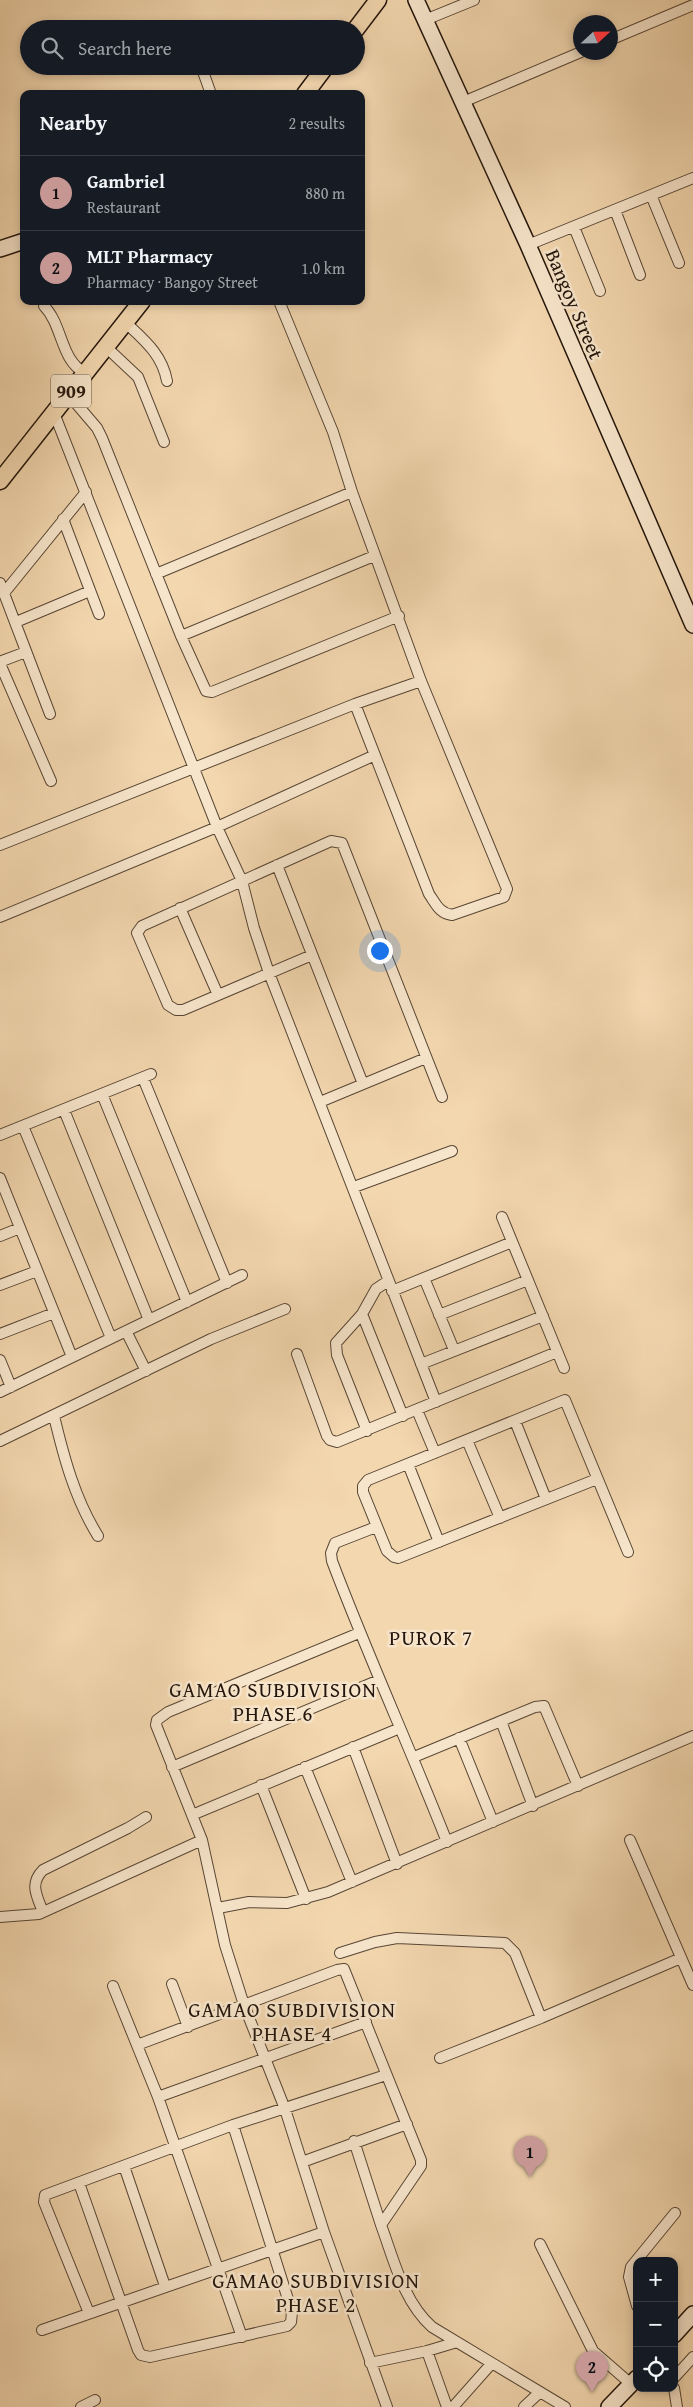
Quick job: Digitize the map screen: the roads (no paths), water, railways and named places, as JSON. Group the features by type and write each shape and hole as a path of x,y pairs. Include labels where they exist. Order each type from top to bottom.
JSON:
{"main road":[{"path":"363,20 378,0"},
{"name":"Bangoy Street","path":"416,0 528,245 693,625"},
{"path":"308,90 319,75"},
{"path":"0,250 20,242"},
{"name":"909","path":"0,481 139,305"},
{"path":"678,2331 693,2314"},
{"path":"609,2407 633,2382"}],"street":[{"path":"425,20 474,0"},
{"path":"618,37 693,5"},
{"path":"463,102 573,55"},
{"path":"205,75 210,90"},
{"path":"528,245 693,179"},
{"path":"651,195 679,263"},
{"path":"615,210 640,275"},
{"path":"574,227 600,291"},
{"path":"282,305 334,432 374,556 399,616 421,681 507,889 506,895 452,915 445,914 438,909 430,894 355,704"},
{"path":"44,306 56,324 73,364 85,373"},
{"path":"125,322 157,354 164,366 167,381"},
{"path":"106,347 138,378 164,442"},
{"path":"68,394 97,428 102,438 181,636 206,691 212,692 399,616"},
{"path":"54,413 217,827 242,881 254,928 269,973 354,1187 388,1281 436,1402"},
{"path":"50,714 2,588 86,492"},
{"path":"156,574 352,492"},
{"path":"63,520 99,614"},
{"path":"181,636 374,556"},
{"path":"16,622 90,591"},
{"path":"26,652 2,662 1,666 51,781"},
{"path":"0,844 355,704 421,681"},
{"path":"0,917 217,827 375,755"},
{"path":"312,955 183,1010 172,1009 168,1005 136,937 138,930 142,926 331,841 338,841 345,846 442,1097"},
{"path":"277,865 363,1084"},
{"path":"180,908 218,995"},
{"path":"320,1102 426,1058"},
{"path":"0,1135 147,1076 227,1283"},
{"path":"102,1094 187,1302"},
{"path":"64,1110 149,1320"},
{"path":"22,1126 111,1338"},
{"path":"354,1187 452,1151"},
{"path":"1,1183 72,1357"},
{"path":"502,1217 564,1368"},
{"path":"0,1236 20,1228"},
{"path":"392,1291 512,1242"},
{"path":"0,1285 37,1271"},
{"path":"0,1392 242,1275"},
{"path":"424,1278 454,1350"},
{"path":"439,1315 528,1280"},
{"path":"366,1431 335,1348 338,1338 362,1314 376,1289 388,1281"},
{"path":"0,1441 211,1339 285,1309"},
{"path":"0,1334 54,1313"},
{"path":"362,1314 403,1416"},
{"path":"421,1364 543,1316"},
{"path":"130,1329 149,1369"},
{"path":"297,1354 330,1440 337,1442 557,1352"},
{"path":"0,1360 11,1386"},
{"path":"597,1478 403,1557 394,1557 387,1551 365,1499 363,1486 368,1480 565,1400 628,1552"},
{"path":"417,1410 435,1453"},
{"path":"54,1416 73,1487 98,1536"},
{"path":"515,1421 546,1499"},
{"path":"467,1440 500,1518"},
{"path":"408,1464 439,1542"},
{"path":"376,1527 335,1543 331,1553 359,1633 414,1757 447,1842"},
{"path":"359,1633 168,1712 157,1720 156,1725 202,1840 230,1963 244,2005 285,2109 324,2232 387,2407"},
{"path":"172,1767 380,1680"},
{"path":"414,1757 535,1707 544,1706 578,1786"},
{"path":"501,1721 533,1806"},
{"path":"192,1815 400,1728"},
{"path":"218,1908 250,1902 288,1904 306,1899 397,1864 693,1736"},
{"path":"459,1738 493,1822"},
{"path":"353,1747 397,1864"},
{"path":"305,1767 352,1882"},
{"path":"262,1785 306,1899"},
{"path":"43,1912 34,1886 34,1880 42,1870 128,1828 146,1817"},
{"path":"0,1917 22,1916 43,1912 202,1840"},
{"path":"630,1840 686,1962 693,1985"},
{"path":"340,1953 375,1942 397,1938 505,1943 515,1953 541,2018"},
{"path":"440,2058 686,1962"},
{"path":"137,2045 341,1968 346,1972 386,2075 419,2151 421,2166 381,2225"},
{"path":"172,1984 188,2027"},
{"path":"113,1986 158,2097 242,2337"},
{"path":"158,2097 264,2057 366,2022"},
{"path":"89,2313 44,2198 48,2193 233,2125 386,2075"},
{"path":"302,2162 354,2141 407,2124"},
{"path":"79,2183 119,2302 138,2350 146,2357 287,2326 291,2322 292,2312 233,2125"},
{"path":"354,2141 381,2225 412,2304 420,2316 432,2327 565,2407"},
{"path":"124,2166 165,2286"},
{"path":"636,2302 629,2277 631,2267 635,2259 675,2213"},
{"path":"42,2330 324,2232"},
{"path":"540,2244 593,2351 633,2380"},
{"path":"370,2363 427,2351 457,2342"},
{"path":"427,2351 447,2407"},
{"path":"678,2374 693,2357"},
{"path":"453,2407 492,2363"},
{"path":"524,2407 540,2392"},
{"path":"675,2392 677,2407"},
{"path":"81,2407 95,2400"}],"place":[{"name":"Gambriel","path":"530,2177"},
{"name":"MLT Pharmacy","path":"592,2392"}],"district":[{"name":"PUROK 7","path":"431,1637"},
{"name":"GAMAO SUBDIVISION PHASE 6","path":"273,1701"},
{"name":"GAMAO SUBDIVISION PHASE 4","path":"292,2021"},
{"name":"GAMAO SUBDIVISION PHASE 2","path":"316,2292"}]}
